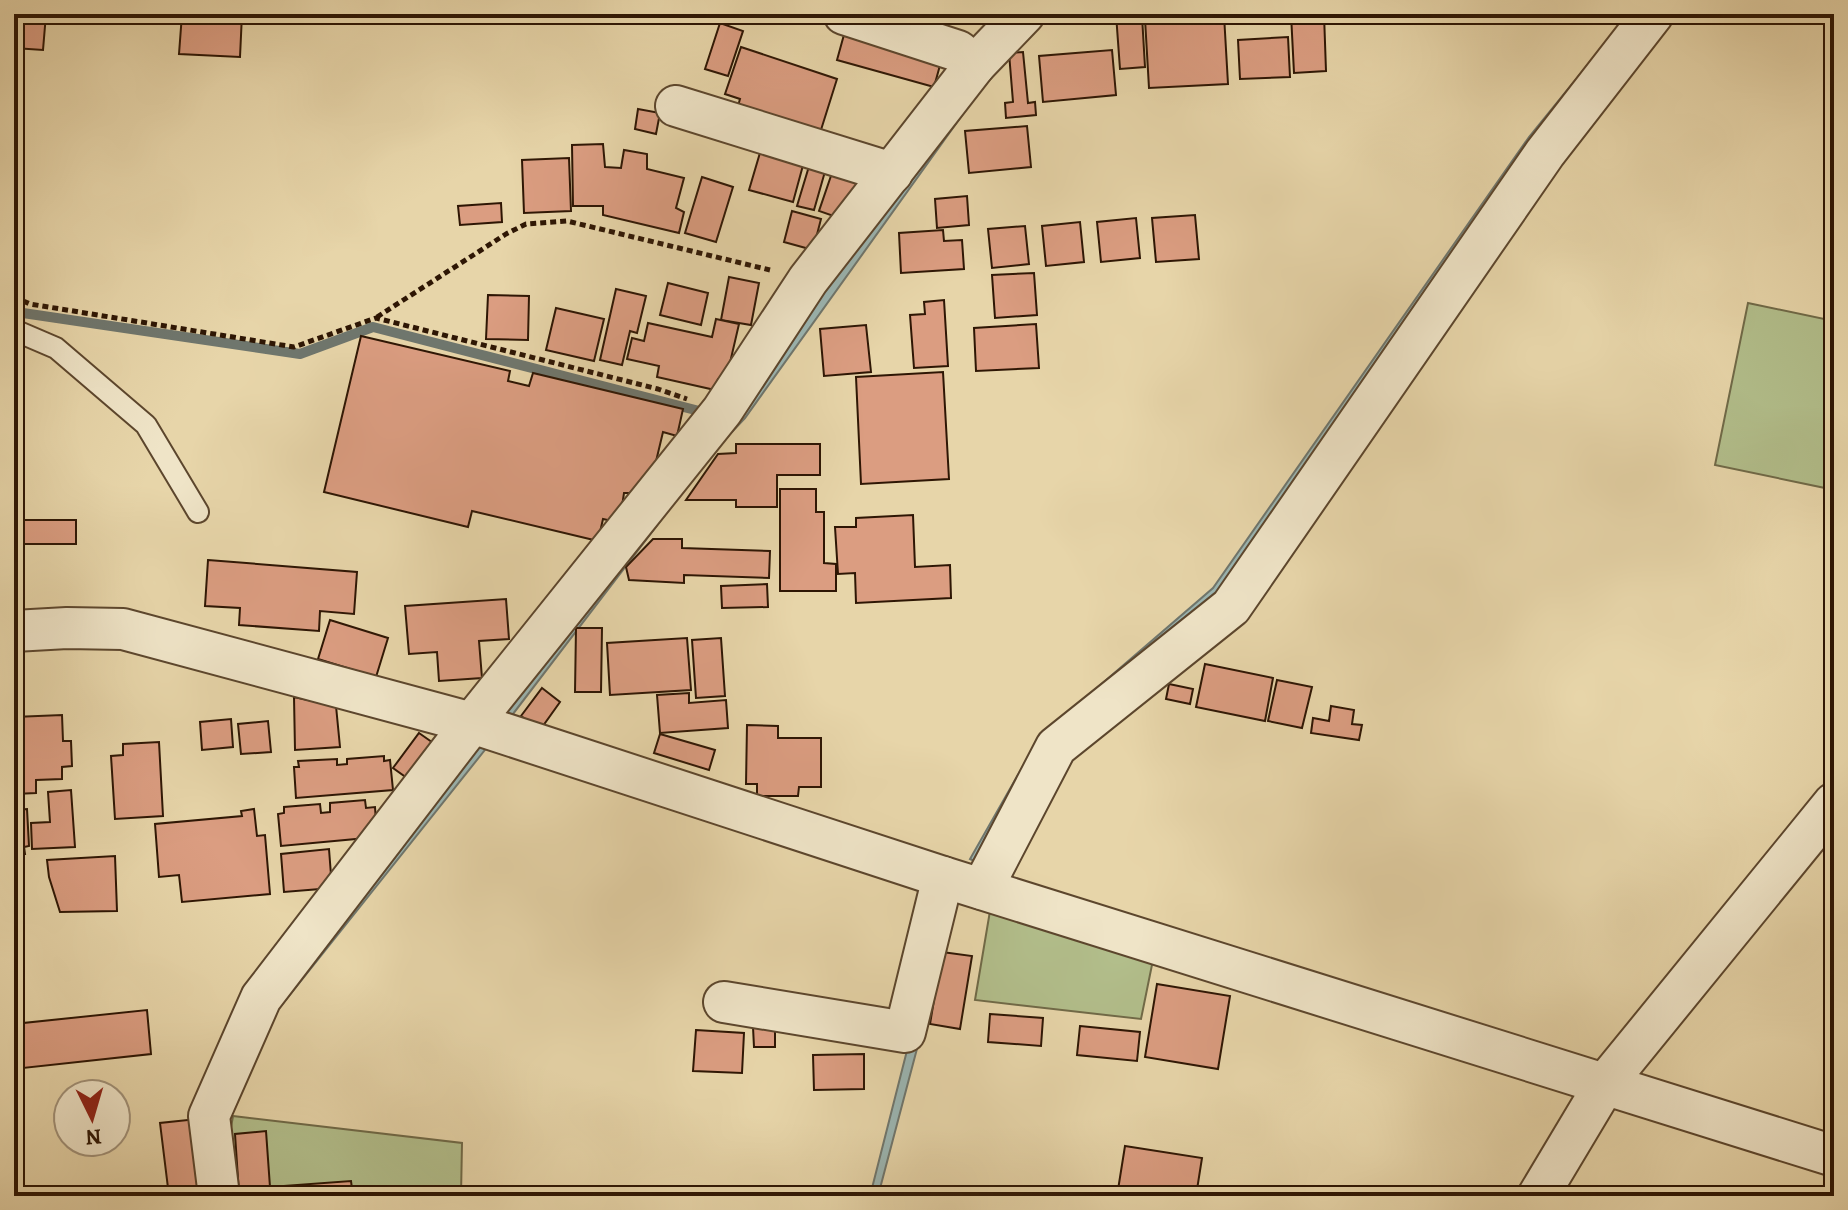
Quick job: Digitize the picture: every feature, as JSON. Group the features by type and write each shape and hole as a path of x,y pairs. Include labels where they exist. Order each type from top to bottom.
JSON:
{"street":[{"path":"844,14 958,51 975,65"},
{"path":"219,1196 209,1116 261,998 472,723 722,411 808,280 975,65 1024,14"},
{"path":"982,889 1056,747 1231,607 1545,153 1653,14"},
{"path":"676,106 892,173"},
{"path":"14,631 123,629 472,723 943,877 1834,1156"},
{"path":"1538,1196 1605,1084 1834,803"},
{"path":"724,1002 905,1032 943,877"}],"lane":[{"path":"14,330 56,348 146,425 198,512"}],"path":[{"path":"14,297 30,304 294,347 376,318 526,224 567,221 808,280"},
{"path":"376,318 658,389 722,411"}],"green space":[{"path":"1748,303 1834,321 1834,448 1825,488 1715,465"},
{"path":"991,905 1154,955 1141,1019 975,1000"},
{"path":"233,1116 462,1143 461,1196 235,1196 230,1133"}],"water":[{"path":"1035,14 1044,14 1006,54 745,418 713,452 500,731 273,1016 213,1123 260,1011 999,50"},
{"path":"1629,14 1222,598 1048,745 982,865 970,859 1039,738 1213,588 1529,137"},
{"path":"944,905 954,909 878,1196 870,1196"}],"building":[{"path":"14,14 46,14 43,50 14,48"},
{"path":"182,14 242,14 240,57 179,54"},
{"path":"1116,14 1148,14 1142,16 1145,67 1120,69"},
{"path":"1291,14 1324,14 1326,71 1294,73"},
{"path":"1224,15 1228,84 1149,88 1145,19"},
{"path":"720,23 743,31 728,76 705,69"},
{"path":"845,31 942,58 934,87 837,60"},
{"path":"1288,37 1290,77 1240,79 1238,40"},
{"path":"741,47 837,79 820,133 738,106 740,99 725,94"},
{"path":"1112,50 1116,95 1043,102 1039,56"},
{"path":"1023,52 1028,103 1035,102 1036,115 1006,118 1005,103 1013,102 1009,53"},
{"path":"638,109 660,113 656,134 635,129"},
{"path":"1027,126 1031,167 969,173 965,131"},
{"path":"603,144 605,167 621,168 624,150 647,154 647,169 684,178 676,208 684,212 679,233 603,215 603,206 573,206 572,145"},
{"path":"762,146 805,158 793,202 749,190"},
{"path":"569,158 571,211 524,213 522,160"},
{"path":"810,163 826,168 814,210 797,206"},
{"path":"833,170 859,179 845,220 819,211"},
{"path":"702,177 733,187 716,242 685,233"},
{"path":"967,196 969,225 937,228 935,199"},
{"path":"501,203 502,222 460,225 458,206"},
{"path":"792,211 821,219 813,250 784,242"},
{"path":"1195,215 1199,259 1156,262 1152,218"},
{"path":"1136,218 1140,258 1101,262 1097,222"},
{"path":"1080,222 1084,262 1046,266 1042,226"},
{"path":"1025,226 1029,264 992,268 988,229"},
{"path":"943,230 944,241 962,240 964,269 901,273 899,233"},
{"path":"1034,273 1037,315 995,318 992,275"},
{"path":"729,277 759,283 751,325 721,320"},
{"path":"668,283 708,293 701,325 660,315"},
{"path":"616,289 646,296 637,333 630,331 622,365 600,360"},
{"path":"488,295 529,296 528,340 486,339"},
{"path":"944,300 948,366 914,368 910,315 925,314 924,302"},
{"path":"556,308 604,319 594,361 546,350"},
{"path":"716,319 739,324 726,380 718,379 715,390 657,377 659,366 627,359 632,338 644,341 648,323 712,337"},
{"path":"1036,324 1039,368 976,371 974,328"},
{"path":"866,325 871,372 824,376 820,329"},
{"path":"361,336 510,371 508,381 529,386 533,373 683,409 677,436 663,432 653,474 631,493 624,493 621,513 612,521 603,519 598,541 472,511 468,527 324,492"},
{"path":"943,372 949,479 861,484 856,377"},
{"path":"736,444 820,444 820,475 777,475 777,507 736,507 736,500 686,500 718,454 736,453"},
{"path":"780,489 816,489 816,512 824,512 824,563 836,564 836,591 780,591"},
{"path":"913,515 915,567 950,565 951,598 856,603 855,573 838,574 835,527 856,527 856,518"},
{"path":"14,520 76,520 76,544 14,544"},
{"path":"653,539 682,539 682,548 770,551 769,578 684,575 684,583 629,580 626,567"},
{"path":"208,560 357,572 354,614 320,611 319,631 239,625 240,608 205,606"},
{"path":"767,584 768,607 722,608 721,586"},
{"path":"506,599 509,639 479,641 482,678 439,681 437,652 409,654 405,606"},
{"path":"330,620 388,638 376,677 318,659"},
{"path":"576,628 602,628 601,692 575,692"},
{"path":"687,638 691,690 610,695 607,643"},
{"path":"721,638 725,696 696,698 692,640"},
{"path":"1205,664 1273,678 1265,721 1196,707"},
{"path":"1277,680 1312,687 1302,728 1268,721"},
{"path":"1169,684 1193,689 1190,704 1166,699"},
{"path":"542,688 560,702 540,730 521,716"},
{"path":"689,693 689,703 726,700 728,728 660,733 657,695"},
{"path":"294,697 336,706 340,747 295,750"},
{"path":"1331,706 1354,710 1352,724 1362,725 1359,740 1311,733 1313,718 1329,721"},
{"path":"62,715 63,741 71,741 72,766 62,767 62,779 36,780 36,793 15,794 14,717"},
{"path":"231,719 233,747 202,750 200,722"},
{"path":"268,721 271,752 241,754 238,724"},
{"path":"747,725 778,726 778,738 821,738 821,787 799,787 798,796 757,796 757,784 746,784"},
{"path":"419,733 446,752 421,788 393,768"},
{"path":"660,734 715,750 709,770 654,753"},
{"path":"159,742 163,816 115,819 111,756 123,755 123,744"},
{"path":"384,756 384,761 390,760 393,790 296,798 294,767 299,767 298,761 337,759 337,765 347,764 347,759"},
{"path":"71,790 75,847 32,849 31,823 50,822 48,792"},
{"path":"365,800 366,808 375,807 377,837 281,846 278,814 284,813 284,807 320,804 321,813 330,812 330,803"},
{"path":"27,809 29,846 24,847 25,854 14,854 14,810"},
{"path":"254,809 257,836 265,835 270,894 182,902 179,875 159,877 155,824 242,816 241,811"},
{"path":"329,849 332,888 284,892 281,854"},
{"path":"115,856 117,911 60,912 47,860"},
{"path":"942,952 972,956 960,1029 930,1024"},
{"path":"1157,984 1230,996 1218,1069 1145,1057"},
{"path":"147,1010 151,1054 14,1069 14,1024"},
{"path":"990,1014 1043,1018 1041,1046 988,1042"},
{"path":"1080,1026 1140,1032 1137,1061 1077,1055"},
{"path":"753,1027 775,1027 775,1047 754,1047"},
{"path":"696,1030 744,1033 742,1073 693,1071"},
{"path":"864,1054 864,1089 814,1090 813,1055"},
{"path":"197,1119 207,1196 169,1196 160,1123"},
{"path":"266,1131 270,1187 351,1181 353,1196 268,1196 268,1192 239,1194 235,1134"},
{"path":"1125,1146 1202,1158 1196,1196 1117,1196"}],"waterway":[{"path":"14,309 23,313 300,354 373,327 707,413"}]}
